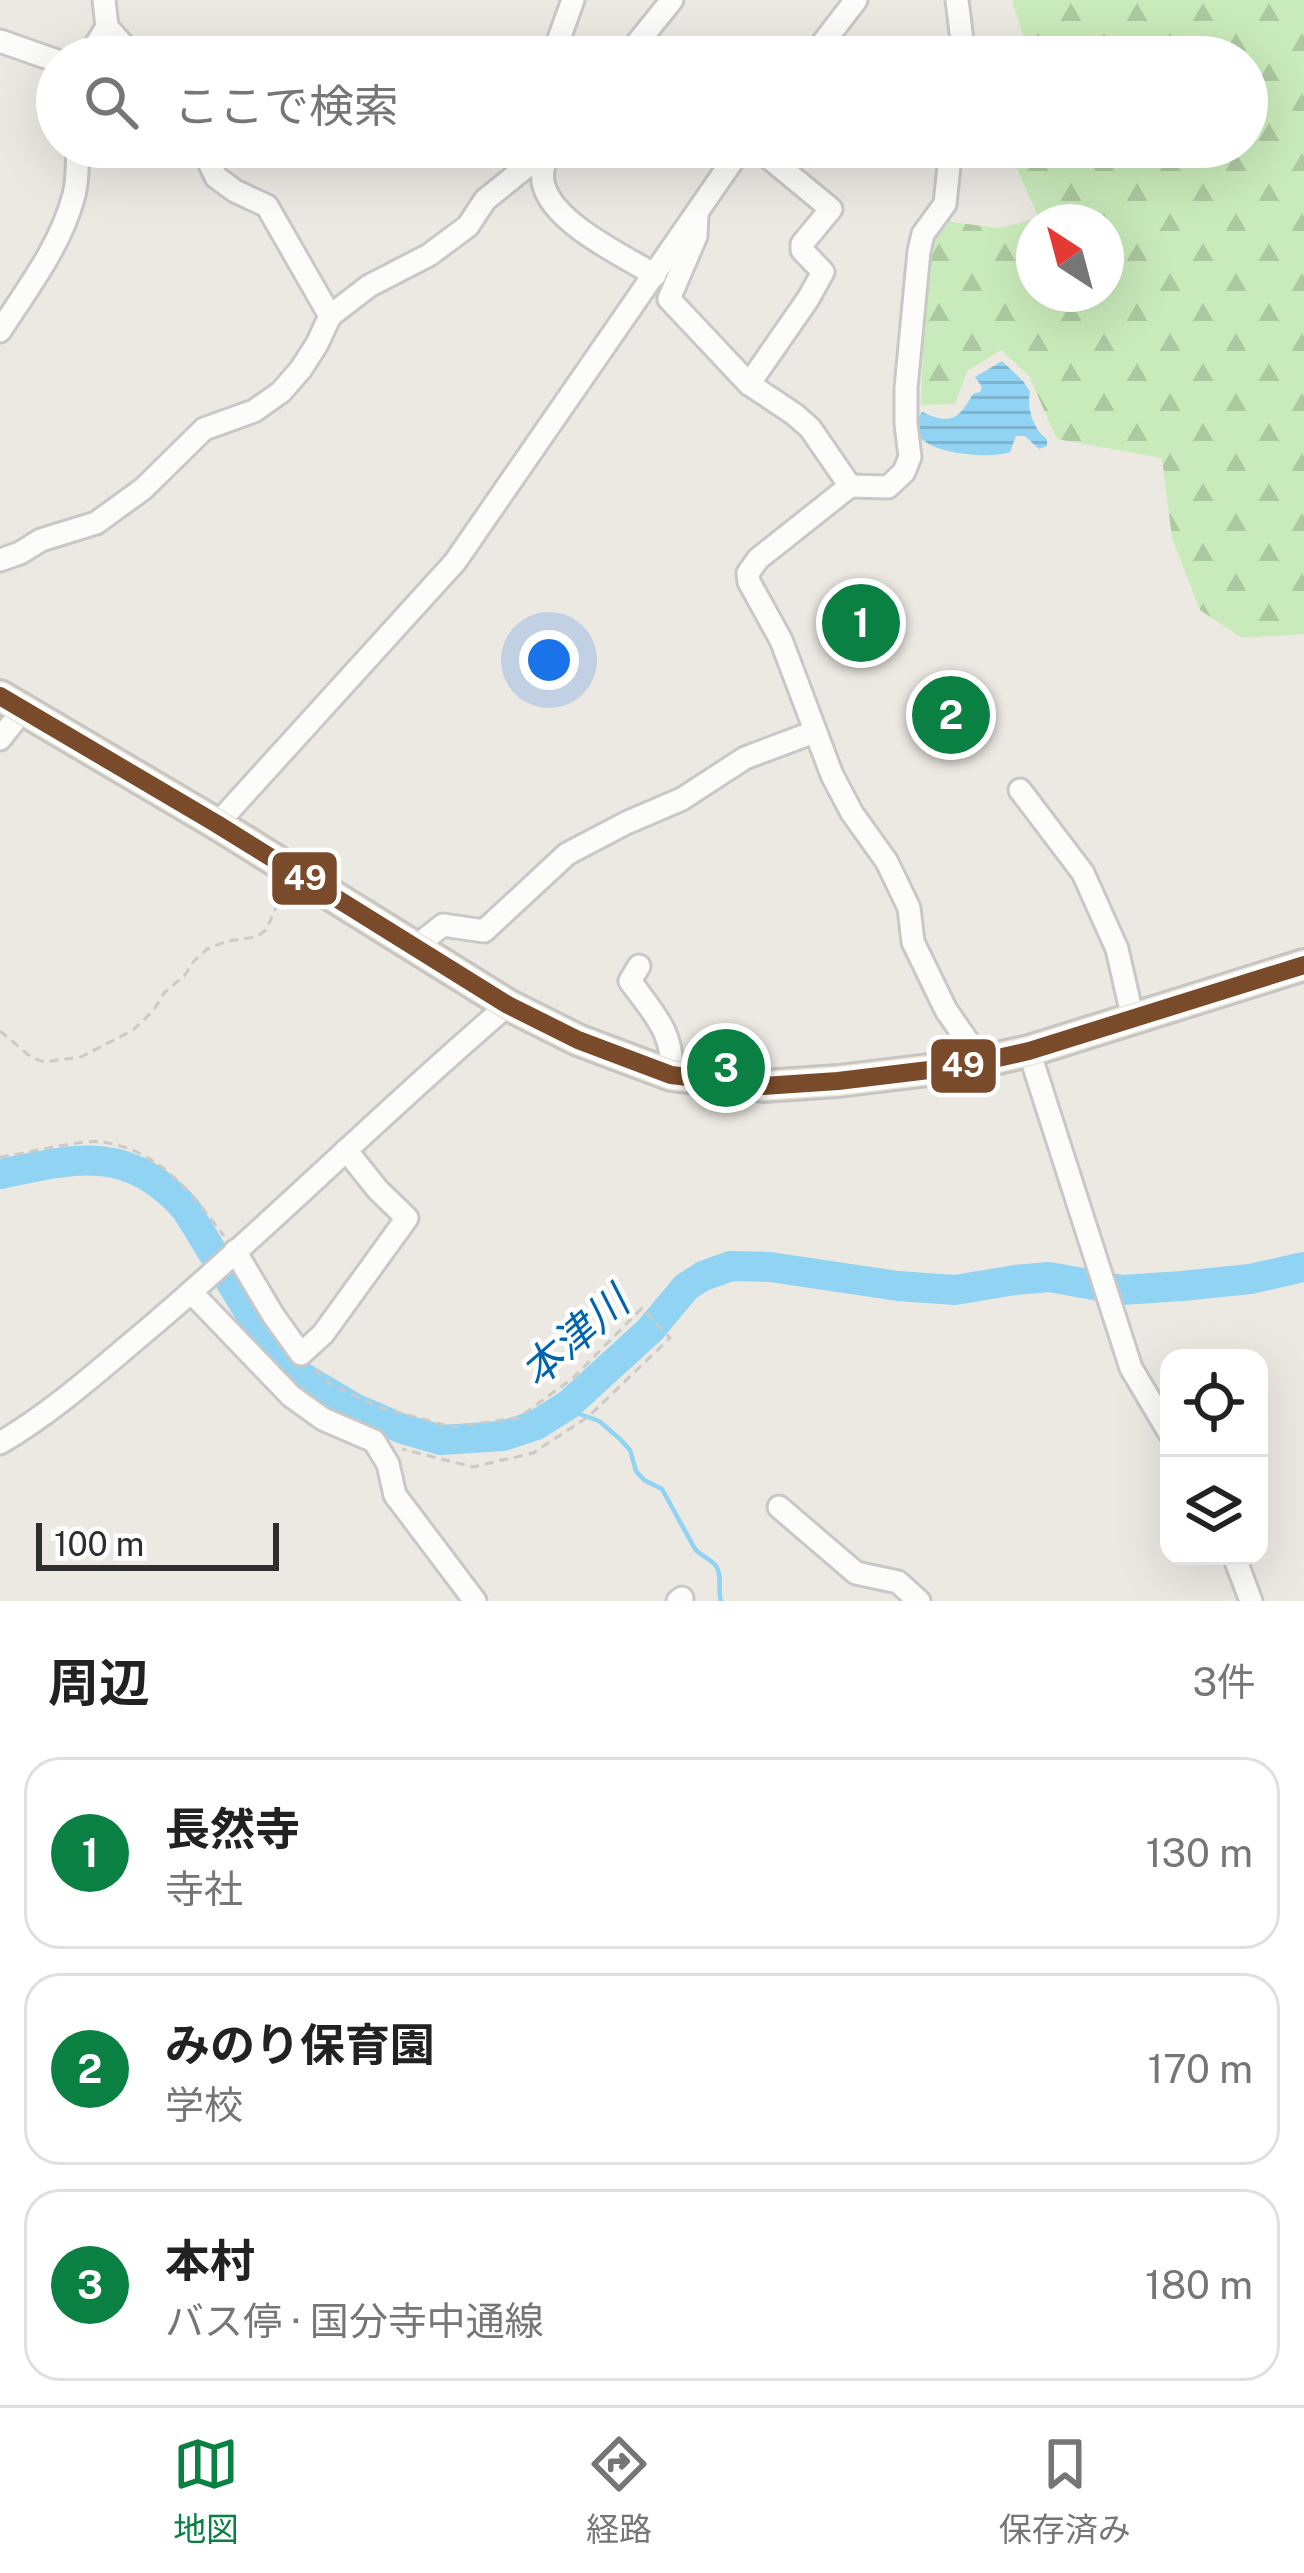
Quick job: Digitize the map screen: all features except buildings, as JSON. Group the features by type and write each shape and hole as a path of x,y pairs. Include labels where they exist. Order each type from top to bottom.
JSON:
{"main road":[{"path":"12,703 508,1005 578,1040 671,1076 763,1086 838,1082 982,1062 1304,965"}],"street":[{"path":"104,0 107,27 115,36"},
{"path":"560,36 573,0"},
{"path":"643,36 672,0"},
{"path":"828,36 856,0"},
{"path":"957,0 961,36"},
{"path":"101,36 107,27"},
{"path":"0,40 36,53"},
{"path":"0,331 63,227 75,191 77,168"},
{"path":"212,168 235,191 267,206 330,316"},
{"path":"0,560 41,540 97,523 142,489 204,429 254,412 281,392 309,357 330,316 369,286 429,256 468,226 484,200 525,168"},
{"path":"543,168 544,189 560,212 578,229 655,275"},
{"path":"217,824 455,562 728,168"},
{"path":"748,384 823,272 802,250 802,244 831,209 781,168"},
{"path":"949,168 945,204 923,235 919,251 906,388 910,457 904,472 888,487 850,486 758,559 748,573 781,640 814,732 852,813 887,862 909,908 914,942 946,1010 982,1062"},
{"path":"697,214 696,236 669,298 748,384 810,428 850,486"},
{"path":"0,739 12,703"},
{"path":"415,947 443,925 484,932 567,854 682,800 745,758 814,732"},
{"path":"1021,790 1083,873 1117,949 1132,1019"},
{"path":"639,966 630,981 667,1032 673,1055 671,1076"},
{"path":"0,1443 100,1370 200,1285 508,1005"},
{"path":"1029,1051 1131,1368 1160,1417"},
{"path":"232,1254 301,1354 323,1334 407,1218 346,1150"},
{"path":"200,1285 291,1396 323,1419 374,1441 388,1464 395,1495 475,1601"},
{"path":"779,1507 856,1573 898,1582 919,1601"},
{"path":"1237,1565 1251,1601"}],"path":[{"path":"0,1031 44,1062 81,1057 133,1030 207,949 266,930 295,872"},
{"path":"0,1157 100,1141 140,1154 180,1179 232,1254"},
{"path":"301,1354 330,1384 379,1407 452,1427 518,1418 573,1378 642,1308 670,1338 589,1416 533,1454 472,1467 374,1441"}],"green space":[{"path":"1012,0 1304,0 1304,634 1242,638 1200,610 1172,538 1162,458 1057,439 1029,376 1001,350 967,371 955,404 921,405 926,253 944,221 999,228 1016,224 1016,312 1124,312 1124,204 1033,204 1016,168 1268,168 1268,36 1023,36"}],"water":[{"path":"1002,361 1030,392 1032,418 1047,446 1039,449 1025,436 1016,436 1010,452 964,454 930,445 919,436 916,426 922,412 947,419 958,415 973,394 980,392 975,377"}],"waterway":[{"name":"本津川","path":"0,1174 77,1161 122,1165 143,1174 186,1209 268,1343 302,1377 354,1408 441,1440 503,1436 536,1425 568,1405 650,1330 686,1287 731,1266 955,1290 1049,1277 1122,1290 1250,1279 1304,1267"},
{"path":"568,1405 620,1439 630,1450 636,1471 662,1489 695,1549 716,1566 721,1601"}],"transit line":[{"name":"49","path":"0,696 508,1005 578,1040 671,1075 763,1086 962,1066 1029,1051 1304,965"}],"place":[{"name":"長然寺","path":"861,623"},
{"name":"みのり保育園","path":"951,715"},
{"name":"本村","path":"726,1068"}]}
